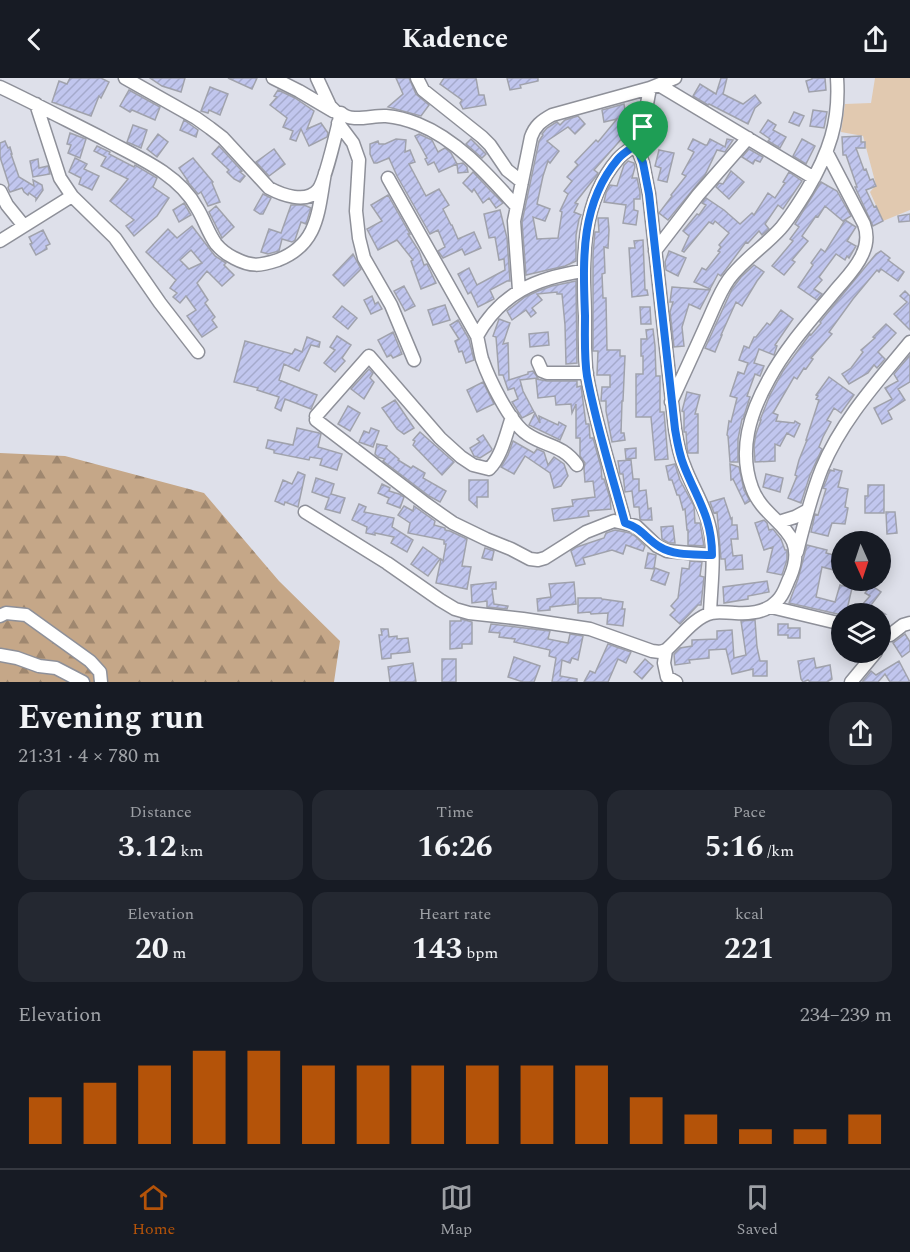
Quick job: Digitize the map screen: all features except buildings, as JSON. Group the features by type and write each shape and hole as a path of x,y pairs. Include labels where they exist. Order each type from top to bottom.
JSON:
{"street":[{"path":"126,78 210,128 223,138 269,188 279,193 291,196 314,194 319,189 325,173"},
{"path":"273,78 339,116 357,118 385,116 402,118 419,124 451,143 483,169 517,207"},
{"path":"317,78 330,106 339,116 353,143 359,160 356,211 364,258 392,305 414,360"},
{"path":"417,78 423,90 482,137 507,170 522,182"},
{"path":"519,290 514,221 534,128 552,115 655,87 675,78"},
{"path":"672,402 718,295 739,268 782,227 797,207 827,153 836,117 837,78"},
{"path":"0,87 161,170 177,183 197,207 217,245 227,254 245,264 254,266 267,264 286,256 300,247 309,237 315,225 339,116"},
{"path":"655,87 814,178"},
{"path":"625,523 586,373 583,271 586,230 592,203 619,157 636,145 655,87"},
{"path":"36,104 60,178 72,196 115,238 160,303 198,352"},
{"path":"655,252 698,195 746,140"},
{"path":"636,145 643,163 649,194 675,429 683,464 704,508 709,526 712,555 710,613"},
{"path":"795,556 792,538 762,505 753,491 748,476 746,447 753,412 773,370 855,267 862,256 867,238 864,224 827,153"},
{"path":"388,178 477,336 482,358 494,386 518,427 528,435 571,456 577,465"},
{"path":"0,191 24,226"},
{"path":"0,241 72,196"},
{"path":"477,336 500,307 519,290 537,281 583,271"},
{"path":"305,512 455,609 469,613 590,629 660,652 666,650 694,623 710,613 748,613 771,607 783,595 793,570 795,556 822,467 838,435 856,408 910,342"},
{"path":"512,417 504,443 492,466 489,468 473,465 440,438 369,356 316,418 417,498 453,522 530,559 545,558 586,532 615,521 636,526 657,546 667,551 712,555"},
{"path":"537,362 542,371 547,373 586,373"},
{"path":"779,522 808,510"},
{"path":"771,607 831,621"},
{"path":"0,615 6,613 26,615 90,661 100,672 101,682"},
{"path":"891,631 910,623"},
{"path":"666,650 664,663 667,677 676,682"},
{"path":"0,655 39,666 56,668 83,682"},
{"path":"851,682 867,663"}],"green space":[{"path":"0,453 65,456 204,493 279,581 340,641 334,682 0,682"}],"shaded area":[{"path":"875,78 910,78 910,210 883,221 870,192 876,185 863,136 841,132 845,104 871,103"}],"route":[{"path":"636,145 643,163 649,194 675,429 683,464 704,508 709,526 712,555 667,551 657,546 636,526 625,523 586,373 583,271 586,230 592,203 619,157 636,145"}]}
